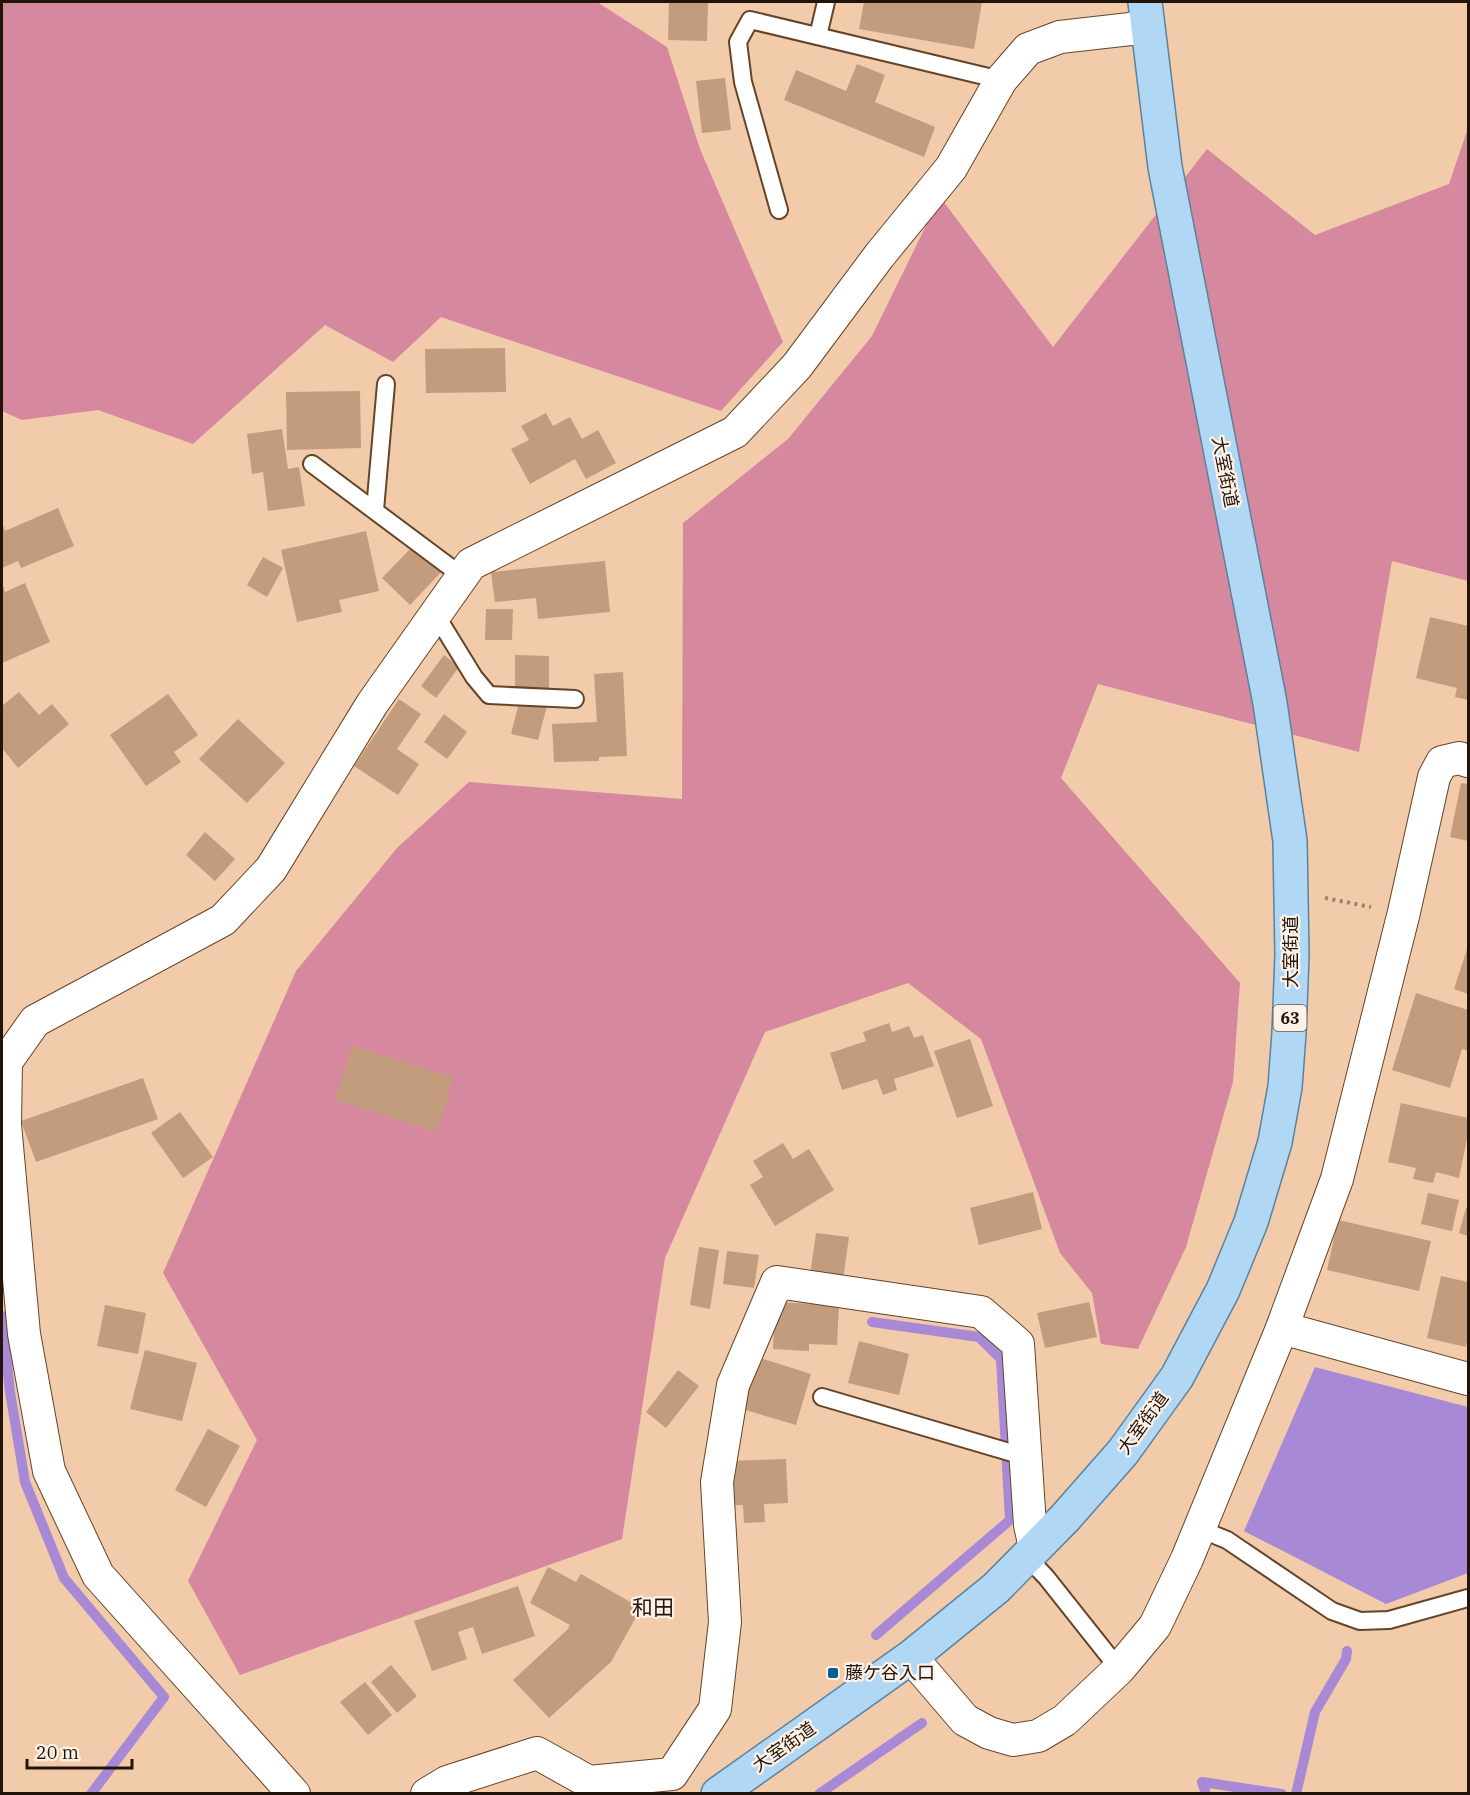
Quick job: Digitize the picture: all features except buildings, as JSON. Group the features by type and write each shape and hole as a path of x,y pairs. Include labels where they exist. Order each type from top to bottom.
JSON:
{"main road":[{"name":"大室街道","path":"718,1794 911,1657 996,1588 1065,1518 1123,1452 1177,1377 1223,1290 1251,1222 1275,1142 1285,1087 1289,1033 1292,955 1290,841 1270,703 1165,167 1146,14"}],"street":[{"path":"294,1794 98,1575 49,1471 24,1334 6,1124 4,1060 35,1021 223,920 271,869 372,704 471,564 735,432 797,366 879,256 951,168 1000,80 1028,49 1060,37 1146,14"},
{"path":"911,1657 965,1720 989,1733 1013,1740 1038,1736 1065,1720 1119,1669 1155,1626 1200,1529 1282,1328 1337,1179 1404,912 1434,777 1442,762 1459,758 1468,761"},
{"path":"427,1794 447,1782 537,1753 589,1782 672,1774 715,1709 725,1622 717,1482 733,1385 777,1282 981,1312 1018,1344 1030,1552"},
{"path":"1282,1328 1468,1379"}],"lane":[{"path":"818,36 826,2"},
{"path":"779,210 743,82 738,42 750,20 1000,80"},
{"path":"375,510 386,384"},
{"path":"312,464 462,576"},
{"path":"436,615 474,677 489,695 575,699"},
{"path":"822,1396 1026,1457"},
{"path":"1200,1529 1227,1540 1332,1611 1360,1621 1389,1620 1468,1598"},
{"path":"1030,1552 1046,1577 1119,1669"}],"path":[{"path":"1324,898 1404,912"}],"shaded area":[{"path":"2,2 597,2 667,47 700,149 783,342 721,411 441,317 393,362 325,325 193,444 98,410 22,420 2,411"},
{"path":"1468,128 1468,581 1392,561 1359,752 1098,684 1061,778 1240,983 1233,1082 1186,1247 1138,1349 1101,1344 1092,1293 1060,1253 981,1039 908,983 765,1032 665,1258 622,1539 240,1675 188,1581 257,1440 163,1273 296,971 397,848 469,782 682,799 683,523 788,439 872,336 940,197 1053,347 1207,149 1315,235 1449,184"},
{"path":"1315,1367 1468,1407 1468,1573 1386,1604 1244,1531"}],"waterway":[{"path":"2,1316 10,1392 25,1482 64,1578 164,1697 91,1794"},
{"path":"872,1322 979,1337 1001,1359 1010,1520 876,1635"},
{"path":"1296,1794 1315,1712 1346,1659 1347,1651"},
{"path":"819,1794 922,1723"},
{"path":"1206,1794 1202,1782 1282,1794"}],"place":[{"name":"藤ケ谷入口","path":"833,1673"}],"district":[{"name":"和田","path":"653,1608"}]}
